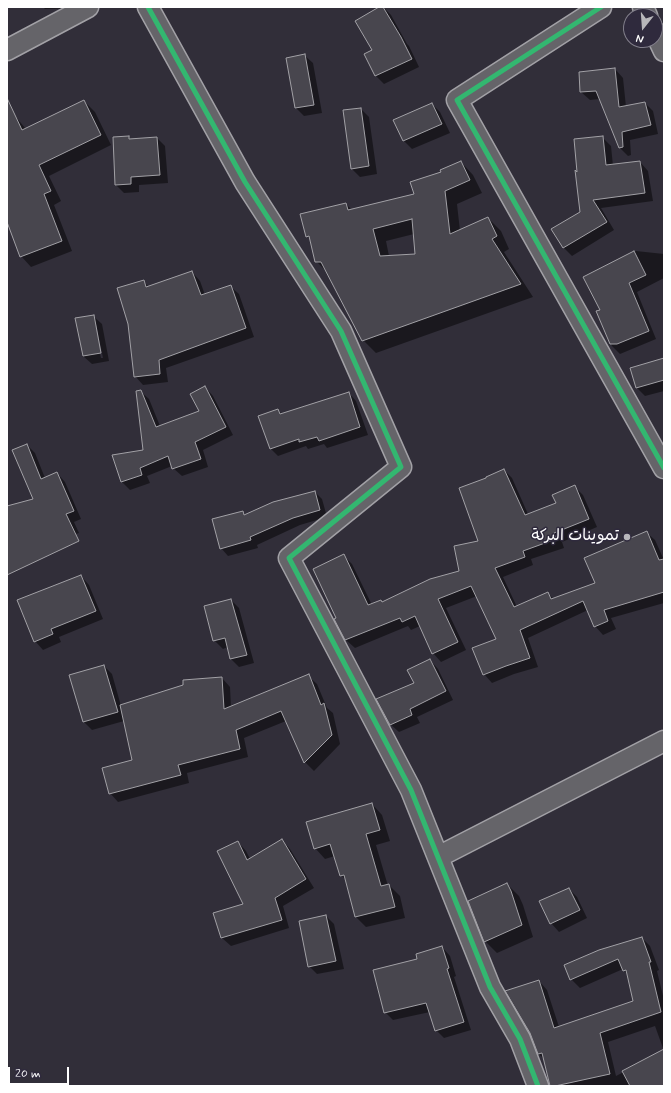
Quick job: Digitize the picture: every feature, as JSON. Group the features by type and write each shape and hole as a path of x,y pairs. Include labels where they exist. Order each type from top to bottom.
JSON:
{"street":[{"path":"7,50 88,7"},
{"path":"148,7 245,182 342,331 401,466 289,558 411,790 490,987 520,1039 538,1086"},
{"path":"601,7 457,100 664,468"},
{"path":"438,857 664,741"}],"building":[{"path":"379,7 383,7 412,59 375,76 364,54 372,50 355,21"},
{"path":"305,54 314,105 295,108 286,58"},
{"path":"615,68 619,107 645,102 651,125 622,132 623,147 619,148 596,91 580,92 579,72"},
{"path":"7,98 22,130 84,100 101,135 39,165 51,191 44,194 62,241 20,257 7,222"},
{"path":"432,103 442,124 403,141 393,120"},
{"path":"361,108 369,166 351,169 343,110"},
{"path":"129,136 129,139 157,137 160,175 131,177 131,184 115,185 113,137"},
{"path":"603,136 606,165 640,161 645,193 593,200 607,222 563,248 551,229 580,212 575,170 577,172 574,139"},
{"path":"461,161 470,180 445,191 450,234 488,217 497,236 492,239 521,284 362,341 321,262 315,262 309,236 306,237 300,214 346,203 348,210 414,194 410,182 441,172 440,170","holes":["412,219 415,254 380,256 373,229"]},
{"path":"634,251 646,275 629,283 649,331 617,344 610,344 596,311 600,310 583,277"},
{"path":"192,271 201,295 231,285 246,328 159,360 160,374 134,377 128,324 117,288 144,280 146,287"},
{"path":"94,315 101,353 83,356 75,318"},
{"path":"664,358 664,380 636,388 630,368"},
{"path":"205,386 226,427 195,442 201,459 172,469 168,456 140,468 142,475 121,482 112,455 143,450 136,391 141,390 156,427 199,411 190,394"},
{"path":"349,392 360,427 319,441 317,437 299,442 299,439 270,449 258,416 278,409 280,414"},
{"path":"27,444 41,479 57,472 74,511 66,514 79,541 7,575 7,506 33,499 12,450"},
{"path":"504,469 525,515 556,503 552,495 575,485 589,519 554,533 556,539 523,551 525,557 495,568 514,607 548,592 551,599 595,583 584,558 647,531 659,560 664,559 664,592 604,610 608,621 594,627 583,601 520,630 530,658 483,675 472,648 496,639 471,586 438,599 458,642 432,654 415,616 402,622 400,618 345,640 334,619 336,618 313,569 344,554 368,605 381,600 382,602 430,579 459,571 454,546 478,541 459,488 486,478"},
{"path":"315,491 320,510 293,518 250,537 251,540 220,549 212,519 243,511 244,515 273,502"},
{"path":"81,575 96,611 51,629 53,634 34,642 17,600"},
{"path":"231,599 247,655 230,659 225,638 213,641 204,606"},
{"path":"430,659 446,691 410,709 412,715 390,725 376,699 414,683 407,670"},
{"path":"104,665 118,712 83,722 69,675"},
{"path":"309,674 321,705 324,703 332,735 304,763 281,711 236,730 240,749 178,765 181,775 109,794 102,768 132,760 120,705 183,685 183,680 222,677 224,709"},
{"path":"372,803 380,830 366,834 381,886 389,884 395,907 355,917 344,875 340,876 330,844 314,849 306,822"},
{"path":"282,839 306,879 275,898 282,920 221,938 213,913 243,904 217,851 238,841 247,860"},
{"path":"507,883 522,925 484,942 468,901"},
{"path":"569,888 580,910 550,924 539,901"},
{"path":"326,915 336,961 308,967 299,921"},
{"path":"642,937 651,962 649,962 661,1012 600,1033 610,1074 550,1086 542,1053 538,1054 530,1033 505,991 539,980 554,1028 633,1001 626,970 623,971 618,959 570,980 564,965 599,950"},
{"path":"442,946 449,968 447,969 464,1022 435,1031 426,1003 384,1013 373,970 417,959 416,954"},
{"path":"664,1049 664,1086 630,1086 622,1071"}],"cycle path":[{"path":"148,7 245,182 341,331 401,467 289,558 411,790 490,987 520,1039 538,1086"},
{"path":"601,7 457,100 664,468"}],"place":[{"name":"تموينات البركة","path":"627,537"}]}
